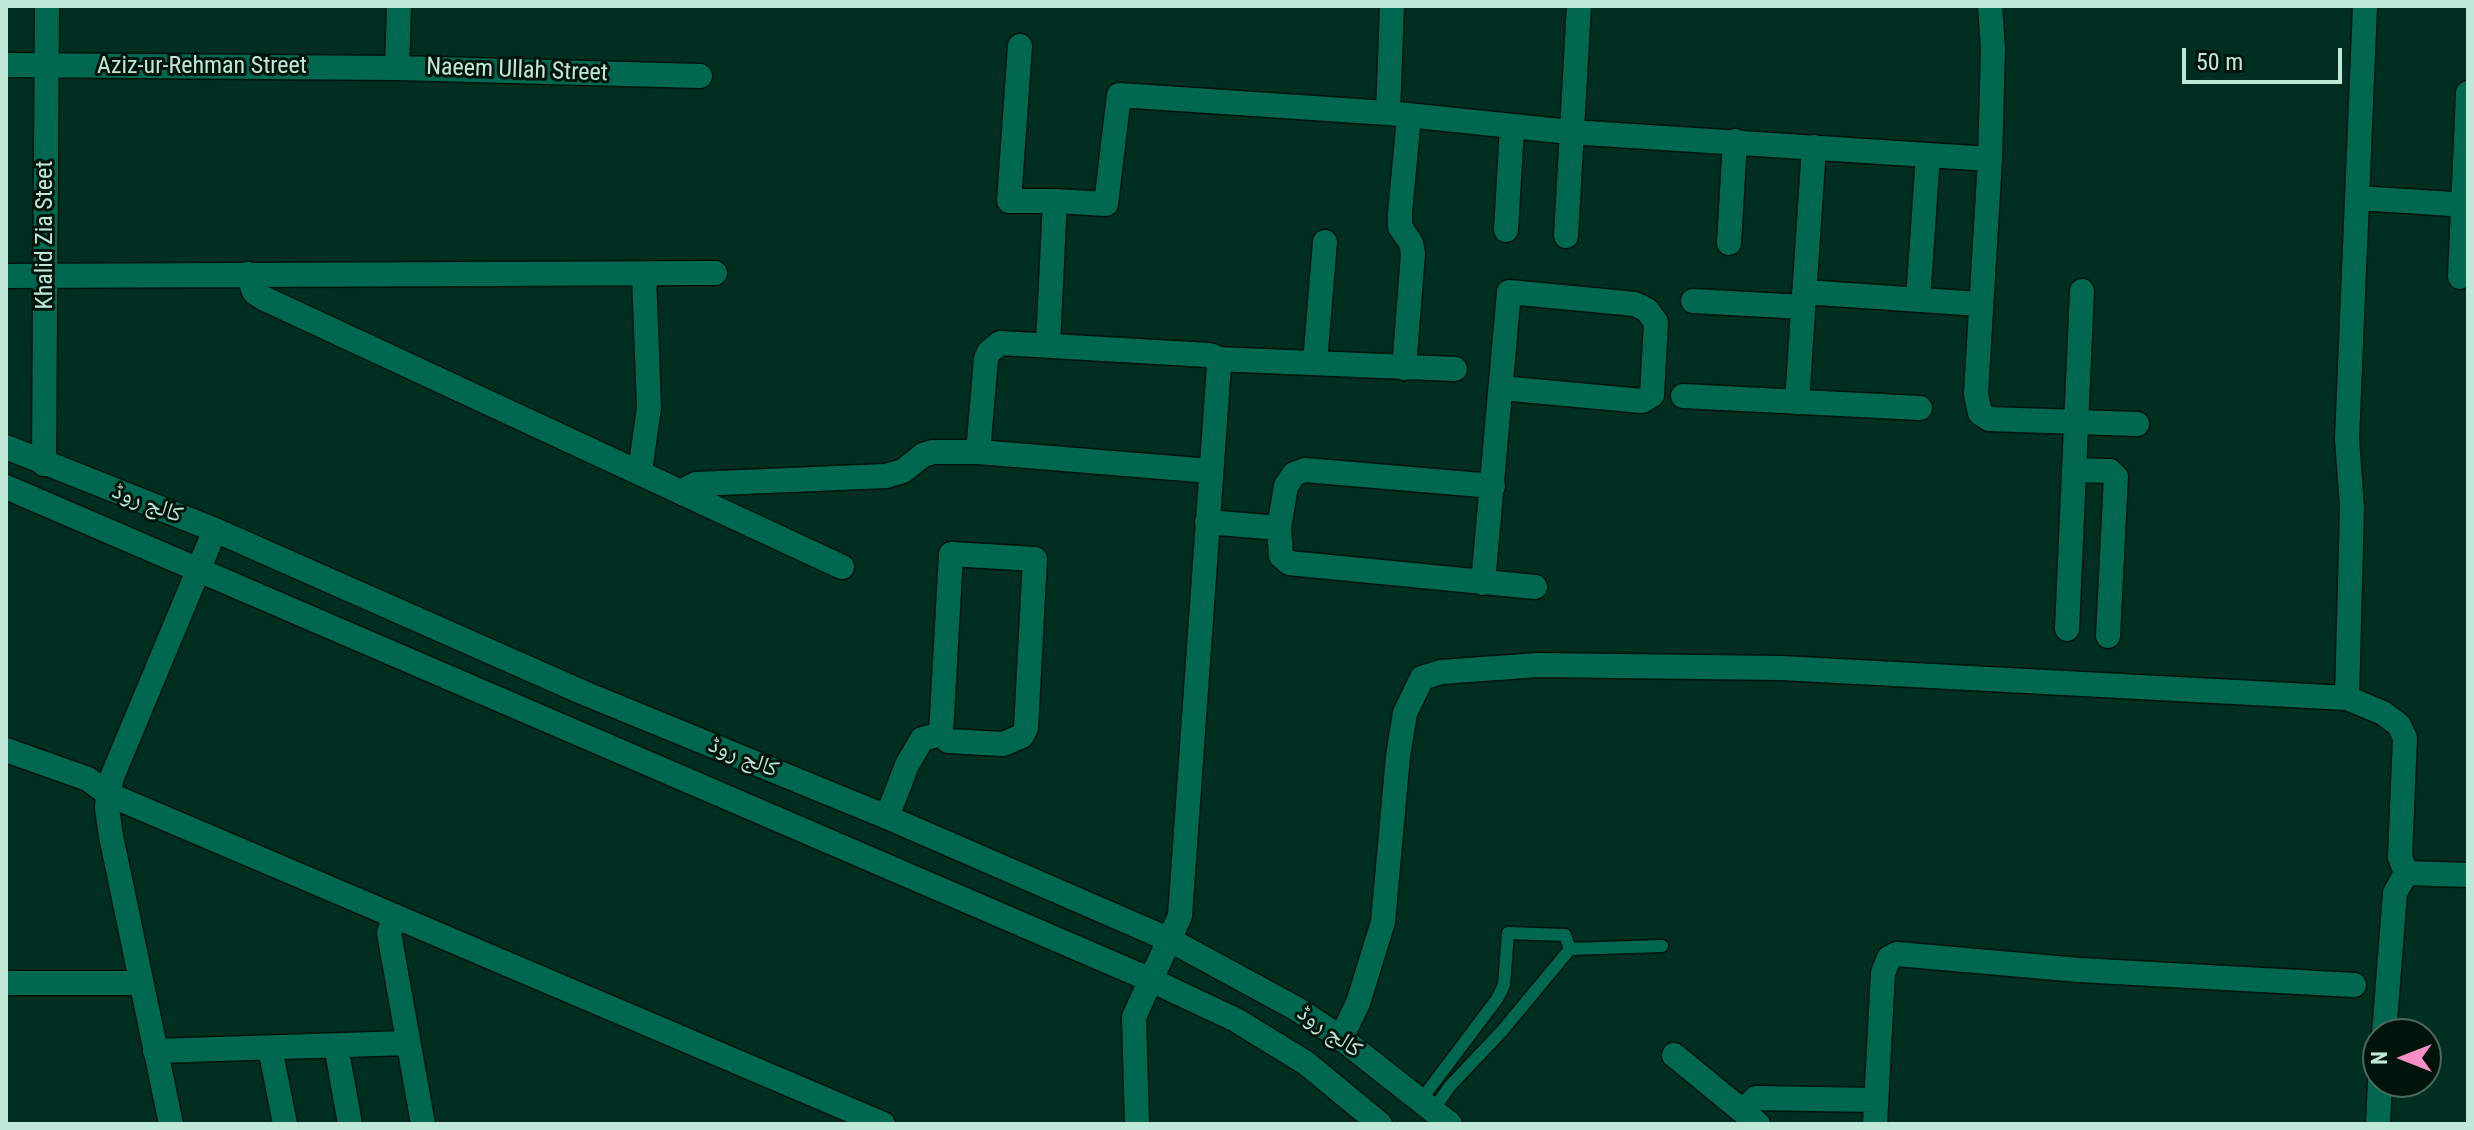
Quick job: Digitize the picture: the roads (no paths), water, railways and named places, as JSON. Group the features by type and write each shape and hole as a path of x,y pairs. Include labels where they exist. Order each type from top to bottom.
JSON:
{"street":[{"name":"Khalid Zia Steet","path":"44,464 47,6"},
{"name":"Naeem Ullah Street","path":"399,6 397,68 700,76"},
{"path":"1392,6 1400,227 1411,243 1413,254 1404,368"},
{"path":"1566,236 1579,6"},
{"path":"1990,6 1993,49 1990,159 1976,394 1980,413 1989,419 2137,424"},
{"path":"2347,698 2352,507 2347,439 2365,6"},
{"path":"1020,46 1009,201 1106,204 1119,95 1398,115 1570,132 1990,159"},
{"name":"Aziz-ur-Rehman Street","path":"6,65 397,68"},
{"path":"2460,277 2468,93"},
{"path":"1506,230 1512,127"},
{"path":"1729,243 1735,141"},
{"path":"1797,402 1814,147"},
{"path":"1918,300 1928,155"},
{"path":"2358,198 2465,205"},
{"path":"1048,345 1055,201"},
{"path":"1315,362 1325,242"},
{"path":"6,276 715,273"},
{"path":"248,274 254,292 263,298 842,567"},
{"path":"640,472 649,407 644,275"},
{"path":"2067,629 2082,291"},
{"path":"1483,583 1509,292 1635,304 1647,310 1656,322 1652,395 1642,401 1501,388"},
{"path":"1693,301 1918,300 1980,304"},
{"path":"978,452 989,352 1000,343 1208,355 1216,359 1455,369"},
{"path":"1137,1124 1134,1017 1180,916 1220,374 1216,359"},
{"path":"1683,396 1920,408"},
{"name":"کالج روڈ","path":"6,447 215,530 584,693 887,817 1170,940 1265,990 1341,1038 1435,1111"},
{"path":"684,494 696,484 886,476 903,471 923,455 933,452 978,452 1211,471"},
{"path":"1493,486 1305,470 1294,474 1286,486 1279,528 1281,556 1289,563 1535,587"},
{"path":"2074,470 2110,471 2116,477 2108,636"},
{"name":"کالج روڈ","path":"6,487 1151,980 1236,1020 1306,1063 1380,1124"},
{"path":"1207,522 1279,528"},
{"path":"171,1124 109,823 108,794 112,777 215,530"},
{"path":"951,554 1035,559 1026,728 1022,736 1003,744 948,741 941,734 951,554"},
{"path":"1341,1038 1358,1003 1383,922 1398,756 1405,713 1422,678 1441,672 1538,665 1781,668 2347,698 2383,713 2399,725 2405,738 2400,857 2406,873 2392,905 2385,1018"},
{"path":"887,817 917,744 922,739 941,734"},
{"path":"6,750 88,779 108,794 883,1124"},
{"path":"2406,873 2468,875"},
{"path":"395,916 389,933 423,1124"},
{"path":"1674,1055 1750,1118 1756,1098 1876,1112 1883,973 1889,958 1897,954 2079,970 2354,985"},
{"path":"6,983 141,983"},
{"path":"155,1051 407,1043"},
{"path":"336,1046 350,1124"},
{"path":"270,1048 285,1124"},
{"path":"2378,1124 2379,1098"}],"lane":[{"path":"1435,1111 1504,985 1508,933 1565,935 1570,949"},
{"path":"1435,1111 1450,1086 1502,1031 1570,949 1662,946"}]}
